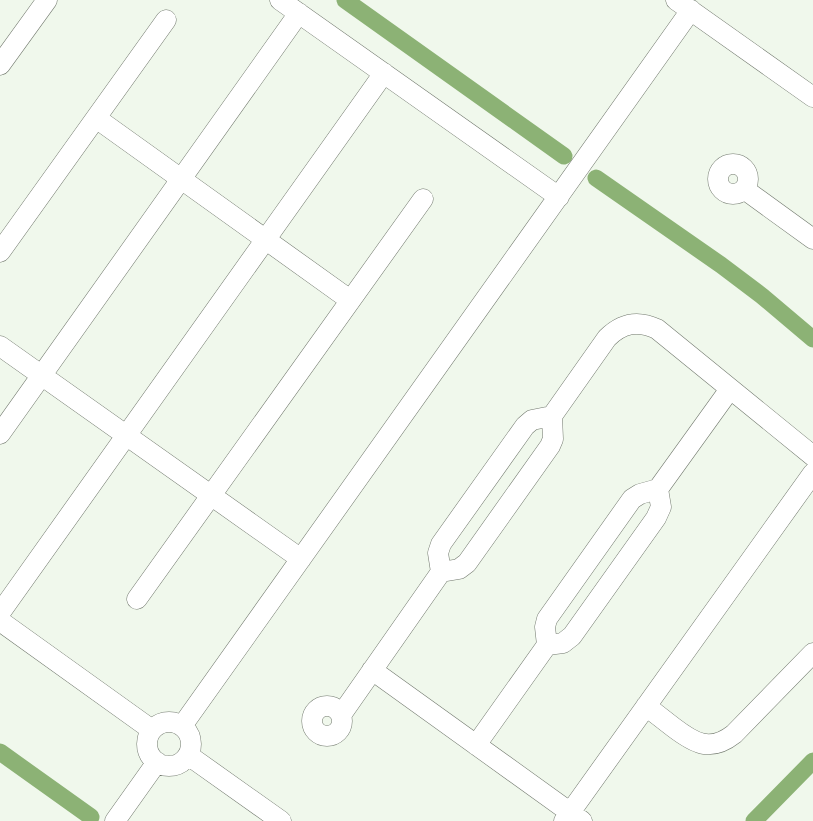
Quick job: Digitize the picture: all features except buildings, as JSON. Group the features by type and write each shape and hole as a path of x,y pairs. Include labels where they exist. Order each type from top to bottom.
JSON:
{"street":[{"path":"0,65 47,0"},
{"path":"280,0 559,197"},
{"path":"182,726 559,197 684,5 813,97"},
{"path":"0,434 299,13"},
{"path":"0,252 166,20"},
{"path":"0,613 384,73"},
{"path":"96,118 350,300"},
{"path":"744,189 813,239"},
{"path":"137,599 422,199"},
{"path":"441,572 459,569 467,563 550,446 554,439 552,416 607,338 616,330 628,324 644,324 657,330 813,456"},
{"path":"0,346 301,559"},
{"path":"476,745 547,645 545,627 547,619 632,499 640,494 658,489 730,388"},
{"path":"341,715 441,572 438,554 441,544 525,426 532,420 552,416"},
{"path":"372,670 476,745 572,818 646,706 813,473"},
{"path":"547,645 563,643 572,636 643,537 656,518 661,507 658,489"},
{"path":"0,621 152,730"},
{"path":"646,706 688,738 707,745 716,744 726,740 734,734 813,653"},
{"path":"168,722 175,722 182,726 187,730 191,740 191,748 188,754 182,762 173,766 164,765 157,762 150,754 148,748 148,739 152,730 161,723 168,722"},
{"path":"188,754 281,821"},
{"path":"115,821 157,762"}],"waterway":[{"path":"345,0 564,156"},
{"path":"596,178 721,265 762,296 813,339"},
{"path":"0,752 91,817"},
{"path":"754,821 813,761"}]}
